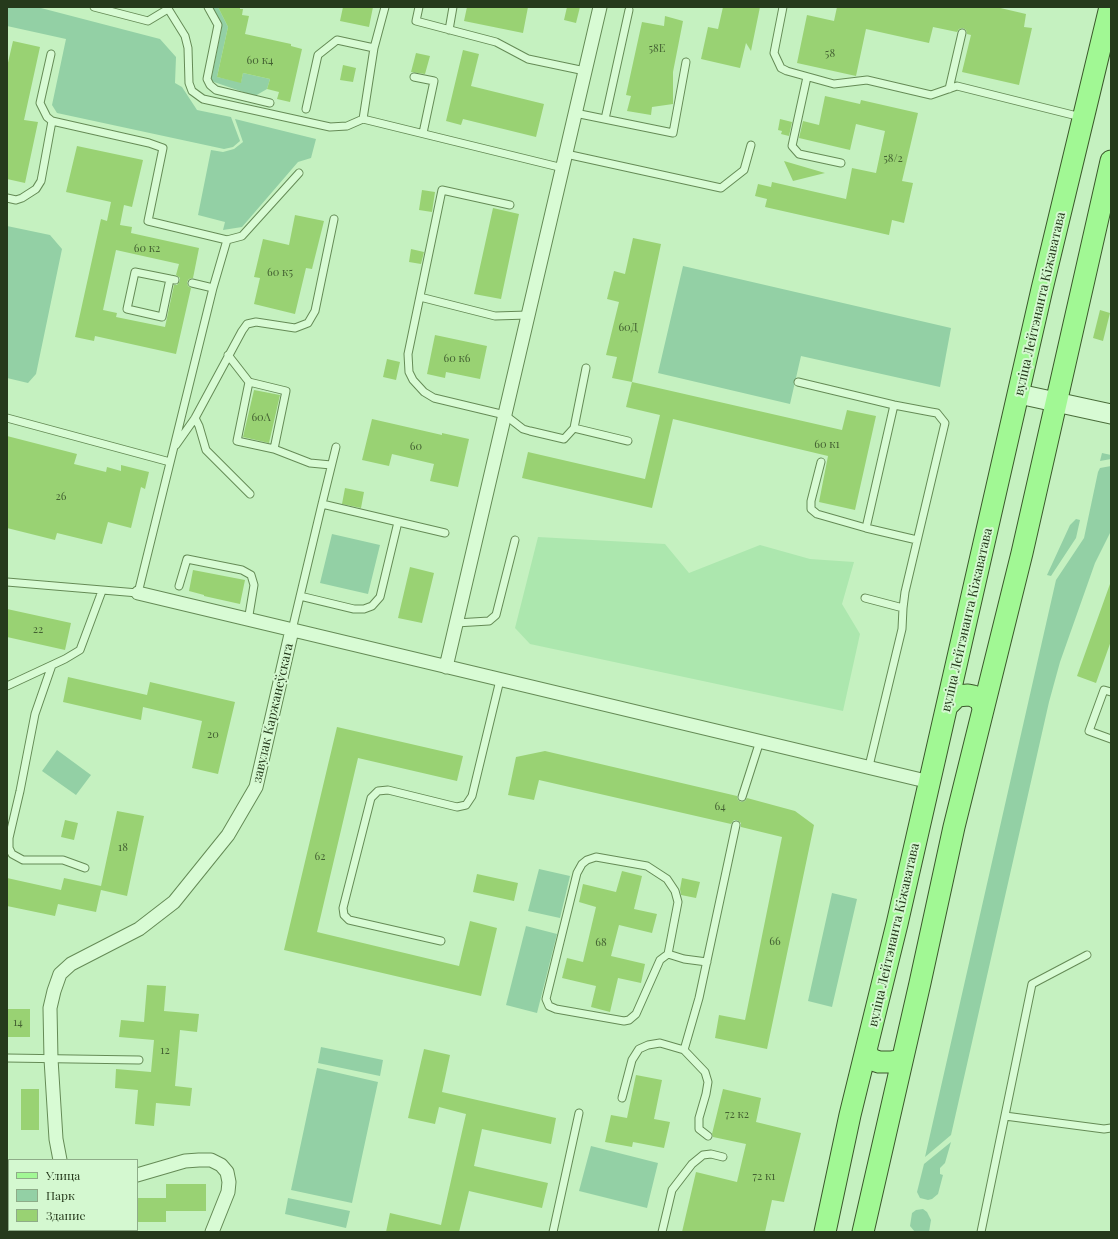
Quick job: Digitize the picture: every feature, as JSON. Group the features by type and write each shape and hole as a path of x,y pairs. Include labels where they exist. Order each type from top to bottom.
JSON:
{"main road":[{"name":"вуліца Лейтэнанта Кіжаватава","path":"825,1232 850,1115 897,924 948,705 1040,296 1110,7"},
{"path":"863,1232 954,826 1022,553 1111,161"},
{"path":"1019,394 1111,414"},
{"path":"948,705 958,696 968,695 980,700 983,709"},
{"path":"866,1050 870,1059 879,1062 902,1060"}],"street":[{"path":"446,667 600,7"},
{"path":"138,593 248,621 292,630 869,766 930,782"},
{"name":"завулак Каржанеўскага","path":"60,1159 56,1139 51,1059 50,1008 60,974 71,964 139,929 174,902 228,835 256,787 292,630"},
{"path":"138,1175 185,1161 211,1160 220,1165 227,1172 229,1182 228,1192 212,1232"}],"lane":[{"path":"94,7 148,21 168,8 185,36 188,48 189,83 192,91 203,100 330,127 347,126 363,119 563,168"},
{"path":"208,7 218,25 207,79 210,85 216,90 270,103"},
{"path":"363,119 374,48 385,7"},
{"path":"419,7 416,21 496,42 528,59 585,71"},
{"path":"449,30 454,7"},
{"path":"783,7 774,53 781,68 787,71 834,84 867,80 931,95 958,86 1083,117"},
{"path":"605,119 629,10"},
{"path":"949,89 962,33"},
{"path":"306,109 318,55 337,40 374,48"},
{"path":"51,54 40,103 47,117 52,121 149,143 163,148 148,221 227,240 242,236 299,173"},
{"path":"575,113 672,133 686,62"},
{"path":"414,77 434,82 423,133"},
{"path":"807,77 792,146 799,154 840,163"},
{"path":"7,198 16,200 22,198 36,189 41,181 52,121"},
{"path":"566,154 721,188 744,170 751,144"},
{"path":"510,205 442,190 408,354 409,372 413,380 424,392 434,398 505,415 523,429 564,439 574,428 586,368"},
{"path":"174,448 195,418 228,355 247,324 256,322 295,328 308,323 315,310 334,219"},
{"path":"7,582 138,593 213,288 227,240"},
{"path":"135,272 173,280 162,317 127,309 135,272"},
{"path":"192,284 213,288"},
{"path":"420,297 495,316 528,315"},
{"path":"228,355 249,382 286,391 274,449"},
{"path":"249,382 236,441 274,449 310,463 331,465"},
{"path":"798,382 937,414 945,423 902,608 902,629 869,766"},
{"path":"866,528 894,405"},
{"path":"7,418 170,462"},
{"path":"195,418 206,450 250,494"},
{"path":"574,428 628,441"},
{"path":"292,630 336,447"},
{"path":"821,462 811,501 812,509 817,514 866,528 917,540"},
{"path":"322,504 445,533"},
{"path":"300,596 354,609 364,610 372,606 380,597 398,522"},
{"path":"456,623 489,621 496,615 515,540"},
{"path":"179,586 187,559 242,570 252,575 254,585 248,621"},
{"path":"7,686 65,659 80,650 102,591"},
{"path":"865,598 902,608"},
{"path":"52,665 35,714 9,838 9,848 12,854 23,860 63,860 85,868"},
{"path":"441,942 349,920 344,915 343,908 371,798 378,791 388,790 457,807 466,805 472,796 500,680"},
{"path":"1111,692 1104,690 1089,731 1111,739"},
{"path":"742,797 760,741"},
{"path":"684,1050 699,998 736,825"},
{"path":"596,856 647,866 667,880 675,892 678,902 668,954 660,960 636,1014 629,1020 624,1021 556,1009 549,1006 546,999 577,874 582,864 596,856"},
{"path":"668,954 684,959 707,962"},
{"path":"981,1232 1032,984 1086,955"},
{"path":"622,1098 632,1060 638,1049 648,1045 660,1043 684,1050 705,1072 708,1082 699,1118 699,1129 708,1136"},
{"path":"7,1058 139,1060"},
{"path":"553,1232 579,1114"},
{"path":"1005,1116 1104,1129 1111,1128"},
{"path":"662,1232 672,1190 692,1164 703,1155 711,1154 723,1157"}],"green space":[{"path":"7,7 37,7 160,39 176,57 175,83 182,87 197,110 231,117 240,141 233,147 224,149 57,113 52,105 66,39 7,26"},
{"path":"212,7 218,7 228,27 217,77 241,82 243,73 270,79 267,89 255,96 211,81 222,26"},
{"path":"235,119 316,139 311,158 298,162 242,227 223,230 225,222 198,215 211,150 223,152 234,149 243,142"},
{"path":"7,226 50,235 62,249 36,374 28,383 7,378"},
{"path":"683,266 951,328 940,387 801,356 790,404 658,373"},
{"path":"1102,453 1111,455 1111,459 1100,461"},
{"path":"1111,466 1111,531 1095,563 1060,662 1049,702 951,1135 925,1157 1056,580 1084,538 1098,472 1100,468"},
{"path":"1076,519 1080,520 1076,538 1051,576 1047,575 1070,525"},
{"path":"332,534 380,545 368,594 320,583"},
{"path":"538,537 665,544 689,573 760,545 810,559 854,562 842,604 860,634 843,711 530,644 515,628"},
{"path":"57,750 91,775 76,795 42,771"},
{"path":"539,869 570,876 560,918 528,911"},
{"path":"832,893 857,899 832,1007 808,1001"},
{"path":"526,926 557,934 537,1013 506,1005"},
{"path":"321,1047 383,1060 380,1076 318,1063"},
{"path":"317,1068 378,1082 352,1203 291,1190"},
{"path":"951,1142 945,1163 940,1168 940,1174 943,1175 938,1194 932,1199 928,1200 920,1198 917,1192 924,1164"},
{"path":"591,1146 658,1163 647,1208 579,1191"},
{"path":"288,1198 350,1211 346,1228 285,1214"},
{"path":"923,1209 927,1212 931,1220 929,1232 915,1232 910,1226 912,1213 916,1210"}],"building":[{"path":"218,7 240,7 240,9 243,9 242,15 249,16 245,34 291,44 291,46 302,49 290,102 277,99 279,92 267,89 270,79 243,73 241,83 217,77 228,27"},
{"path":"343,7 373,7 369,27 340,21"},
{"path":"467,7 528,7 523,33 464,21"},
{"path":"567,7 580,7 576,23 564,20"},
{"path":"723,7 760,7 751,51 746,43 740,68 701,59 708,27 718,29"},
{"path":"837,7 996,7 1026,14 1024,27 1032,28 1019,85 962,72 971,35 967,34 966,30 963,28 959,29 957,32 933,27 929,43 866,29 856,76 797,63 807,15 834,21"},
{"path":"665,16 683,21 673,72 673,104 652,107 651,115 627,111 631,96 626,95 642,22 664,26"},
{"path":"13,41 40,47 24,120 38,122 25,183 7,179 7,67"},
{"path":"463,50 479,54 471,86 544,104 536,137 463,119 461,125 446,121"},
{"path":"416,53 430,56 425,74 411,72"},
{"path":"343,65 356,68 353,82 340,80"},
{"path":"825,96 860,104 861,100 918,113 902,181 913,183 904,223 892,220 889,235 765,207 767,199 755,196 758,184 771,187 772,182 846,199 852,168 876,173 885,131 856,124 850,150 799,138 803,121 819,125"},
{"path":"780,119 792,122 789,136 781,134 782,131 778,130"},
{"path":"77,146 143,160 132,207 124,205 120,225 132,227 131,233 199,248 193,278 189,279 187,282 188,286 191,288 176,354 95,336 94,341 75,337 101,219 107,221 111,202 66,192","holes":["116,250 179,264 176,275 180,278 180,281 177,285 174,285 165,327 116,317 117,313 103,310"]},
{"path":"784,161 825,173 793,181"},
{"path":"422,190 435,192 432,212 419,210"},
{"path":"493,208 519,214 501,299 474,294"},
{"path":"295,215 324,221 312,269 306,268 295,314 254,304 260,278 254,277 263,239 289,245"},
{"path":"633,238 661,244 632,382 612,378 617,357 606,355 619,302 607,299 614,271 625,274"},
{"path":"411,249 424,252 421,264 409,262"},
{"path":"1100,310 1110,313 1103,341 1093,338"},
{"path":"435,335 487,346 480,379 446,372 445,378 427,374"},
{"path":"387,359 400,362 396,380 383,377"},
{"path":"632,382 842,430 847,410 876,416 855,510 819,502 828,456 673,419 652,508 522,478 528,452 645,479 660,415 626,407"},
{"path":"254,390 280,395 269,443 243,437"},
{"path":"372,419 442,435 442,433 469,439 458,487 430,481 434,464 392,454 389,466 362,460"},
{"path":"7,436 77,454 74,464 106,472 107,467 121,471 121,465 149,472 145,489 141,487 131,528 108,522 102,544 57,533 55,540 7,528"},
{"path":"345,488 364,492 361,508 342,504"},
{"path":"410,567 434,573 422,623 398,618"},
{"path":"193,570 245,580 240,604 189,591"},
{"path":"1110,584 1111,641 1096,683 1077,676"},
{"path":"7,609 71,623 65,650 7,637"},
{"path":"68,677 147,695 150,682 235,702 218,774 192,768 202,721 143,707 141,720 63,702"},
{"path":"337,727 463,756 457,781 358,758 317,932 459,966 470,921 497,928 481,996 284,950"},
{"path":"545,751 737,796 738,800 741,802 745,801 747,798 795,811 814,825 767,1049 715,1038 719,1015 745,1020 782,837 741,827 741,823 737,820 734,820 731,824 539,780 534,800 508,795 516,757"},
{"path":"117,811 144,816 127,896 101,890 96,912 58,904 55,916 7,906 7,878 61,890 64,878 101,886"},
{"path":"65,820 78,823 74,840 61,837"},
{"path":"622,871 642,876 634,909 657,914 652,933 619,925 611,956 645,964 641,983 618,978 610,1012 591,1007 596,986 562,978 567,958 583,962 596,907 579,902 583,884 616,892"},
{"path":"477,874 518,883 514,901 473,892"},
{"path":"682,878 700,882 696,898 681,895 680,889"},
{"path":"147,985 166,986 164,1011 199,1014 197,1032 180,1030 175,1086 192,1088 190,1106 156,1103 154,1126 135,1124 138,1090 115,1088 116,1069 151,1072 154,1040 119,1037 121,1020 144,1022"},
{"path":"7,1009 30,1009 30,1037 7,1037"},
{"path":"424,1049 450,1055 442,1092 556,1118 551,1144 482,1129 474,1166 548,1183 542,1208 469,1191 459,1232 386,1232 390,1213 441,1225 466,1114 439,1107 435,1124 408,1118"},
{"path":"636,1075 662,1080 654,1119 670,1122 664,1148 633,1142 632,1147 605,1142 611,1115 627,1118"},
{"path":"21,1089 39,1089 39,1130 21,1130"},
{"path":"723,1089 761,1098 756,1122 801,1133 784,1202 772,1200 765,1232 682,1232 696,1172 737,1182 746,1144 713,1137 712,1134"},
{"path":"166,1184 206,1184 206,1211 166,1211 166,1222 138,1222 138,1198 166,1198"}]}
